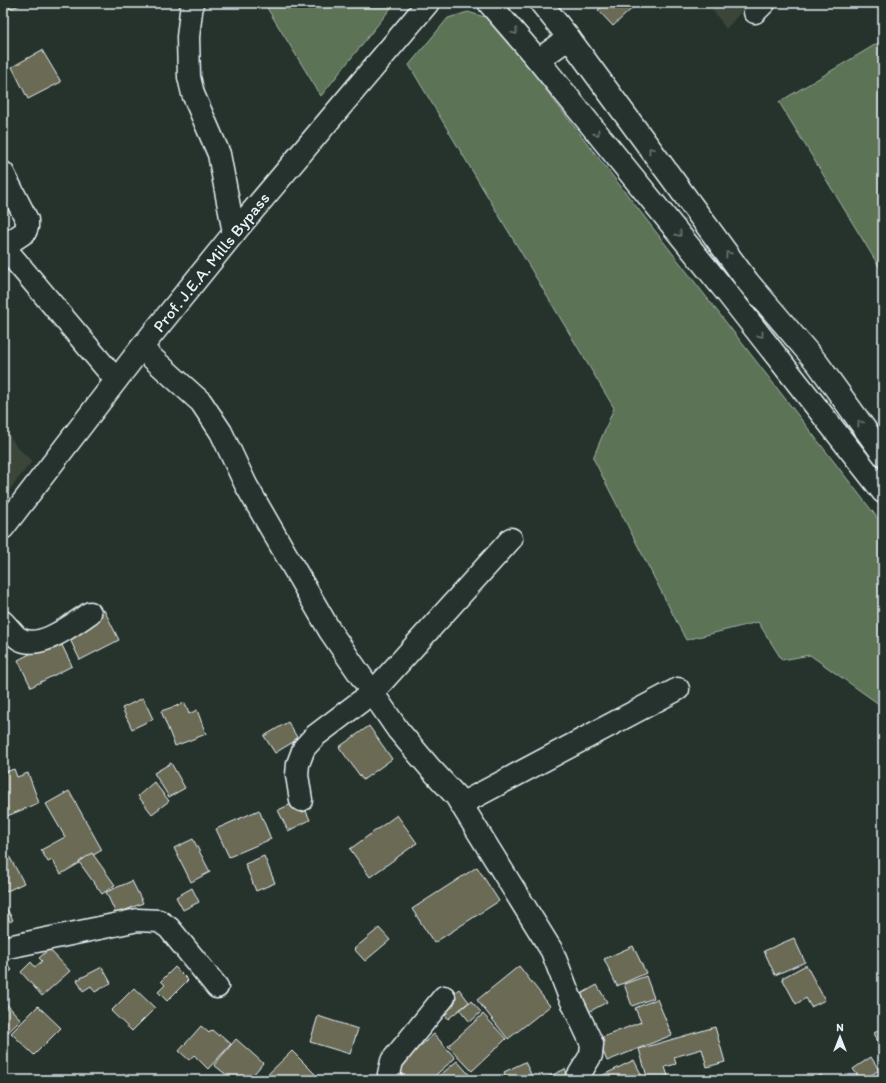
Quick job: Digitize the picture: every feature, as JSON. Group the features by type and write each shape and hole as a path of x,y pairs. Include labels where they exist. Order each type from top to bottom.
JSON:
{"street":[{"path":"192,3 188,37 189,77 193,94 219,154 234,233"},
{"name":"Prof. J.E.A. Mills Bypass","path":"3,528 141,348 234,233 428,3"},
{"path":"489,3 538,60 727,294 883,492"},
{"path":"541,3 569,38 748,282 818,364 883,454"},
{"path":"538,60 569,38"},
{"path":"3,173 27,220 25,232 3,246 116,380"},
{"path":"727,294 748,282"},
{"path":"141,348 201,402 220,432 246,485 330,631 398,730 456,796 552,951 569,995 592,1044 591,1055 576,1080"},
{"path":"794,378 818,364"},
{"path":"301,800 297,775 298,764 304,748 315,736 373,692 511,539"},
{"path":"3,622 19,638 33,642 54,636 90,613"},
{"path":"461,804 678,689"},
{"path":"3,948 138,920 159,921 169,928 217,987"},
{"path":"392,1080 388,1074 392,1061 444,997"}],"shaded area":[{"path":"708,3 749,3 726,29"},
{"path":"3,425 16,446 32,461 3,498"}],"green space":[{"path":"264,3 395,3 321,96"},
{"path":"468,12 491,19 883,525 883,707 810,655 782,660 758,622 686,640 593,458 614,408 409,65 448,18"},
{"path":"883,40 883,273 779,102"}],"building":[{"path":"3,3 19,3 20,5 3,11"},
{"path":"606,3 638,3 613,26 598,10"},
{"path":"42,50 61,82 28,99 12,67"},
{"path":"104,610 119,640 80,660 65,629"},
{"path":"59,639 72,666 31,687 18,660"},
{"path":"143,698 153,719 132,729 122,708"},
{"path":"185,703 189,714 197,710 206,734 175,746 161,711"},
{"path":"288,722 298,739 275,753 264,736"},
{"path":"369,726 392,759 363,780 339,747"},
{"path":"171,763 185,788 169,797 154,773"},
{"path":"14,769 17,777 28,773 39,803 7,816 3,806 3,773"},
{"path":"154,782 169,801 152,814 138,796"},
{"path":"69,791 102,850 61,874 52,860 48,862 41,850 65,837 46,804"},
{"path":"301,800 310,820 288,831 278,810"},
{"path":"259,810 271,839 229,857 216,829"},
{"path":"397,815 417,843 370,877 350,849"},
{"path":"3,829 8,845 3,847"},
{"path":"193,839 210,872 191,882 174,848"},
{"path":"92,853 115,885 102,894 79,862"},
{"path":"9,856 24,883 3,893 3,859"},
{"path":"264,856 275,883 256,891 245,864"},
{"path":"477,867 499,901 434,943 412,909"},
{"path":"132,881 143,903 116,914 106,892"},
{"path":"192,888 199,902 183,910 176,897"},
{"path":"3,902 13,920 10,922 8,918 3,920"},
{"path":"379,928 390,940 365,961 354,949"},
{"path":"794,938 805,962 775,975 764,951"},
{"path":"633,946 646,973 617,986 604,959"},
{"path":"49,949 70,971 42,996 21,972 31,962 35,967 42,961 39,958"},
{"path":"3,959 12,970 3,977"},
{"path":"806,965 825,1000 811,1007 806,998 796,1004 782,978"},
{"path":"519,966 550,1006 508,1039 477,1000"},
{"path":"102,967 111,983 95,992 91,986 83,991 77,980"},
{"path":"175,967 188,980 167,1001 158,992 165,985 161,981"},
{"path":"646,976 654,998 632,1006 624,984"},
{"path":"597,985 607,1002 583,1015 574,998"},
{"path":"134,988 155,1008 132,1031 111,1011"},
{"path":"459,989 469,1002 448,1019 441,1010 443,1001"},
{"path":"657,999 672,1035 607,1061 598,1039 641,1022 635,1008"},
{"path":"3,1000 21,1020 3,1037"},
{"path":"471,1001 481,1012 470,1022 460,1010"},
{"path":"38,1006 61,1028 34,1055 11,1033"},
{"path":"483,1014 506,1039 472,1071 448,1046"},
{"path":"318,1016 358,1029 350,1054 310,1042"},
{"path":"201,1026 209,1033 212,1030 219,1036 220,1034 231,1044 208,1069 194,1055 189,1060 179,1051"},
{"path":"715,1027 725,1062 707,1067 702,1049 674,1057 676,1064 665,1067 668,1076 648,1080 639,1049"},
{"path":"883,1028 883,1052 874,1033"},
{"path":"434,1034 455,1058 430,1080 404,1080 394,1069"},
{"path":"236,1039 263,1063 249,1080 233,1080 214,1065"},
{"path":"292,1051 321,1080 262,1080"},
{"path":"871,1057 879,1070 864,1080 861,1080 853,1069"},
{"path":"634,1060 644,1080 593,1080"},
{"path":"457,1061 474,1080 441,1080 438,1077"},
{"path":"525,1062 534,1080 507,1080 504,1072"},
{"path":"565,1069 571,1080 542,1080"},
{"path":"821,1075 824,1080 811,1080"}]}
